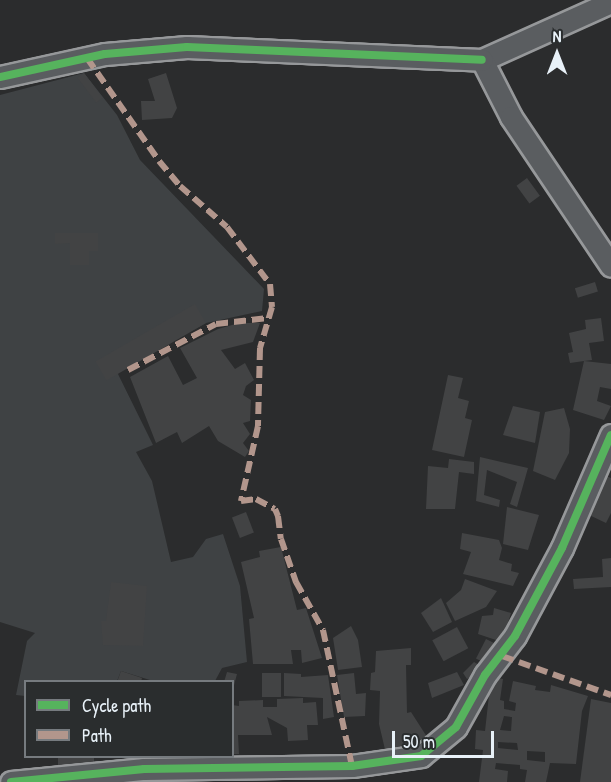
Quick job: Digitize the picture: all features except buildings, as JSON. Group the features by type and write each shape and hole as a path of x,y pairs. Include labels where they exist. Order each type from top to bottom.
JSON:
{"street":[{"path":"0,77 105,54 187,47 482,60 611,2"},
{"path":"482,60 511,117 611,266"},
{"path":"10,782 144,769 352,766 421,756 456,727 485,675 515,636 562,548 611,435"}],"shaded area":[{"path":"84,73 117,115 140,160 264,289 262,311 206,323 117,372 153,445 136,452 152,481 171,562 193,557 206,539 223,534 240,586 247,662 222,668 216,680 150,680 121,671 117,680 24,680 24,696 16,695 27,641 35,633 0,622 0,95"}],"marked path":[{"path":"87,58 159,161 180,186 227,227 270,284 272,307 260,348 258,426 241,501 256,499 275,509 278,516 281,539 296,582 323,630 352,766"},
{"path":"128,370 216,324 268,318"},
{"path":"502,656 611,695"}],"cycle path":[{"path":"0,77 105,54 187,47 482,60"},
{"path":"11,782 144,769 352,766 421,756 456,727 485,675 515,636 562,548 611,435"}]}
